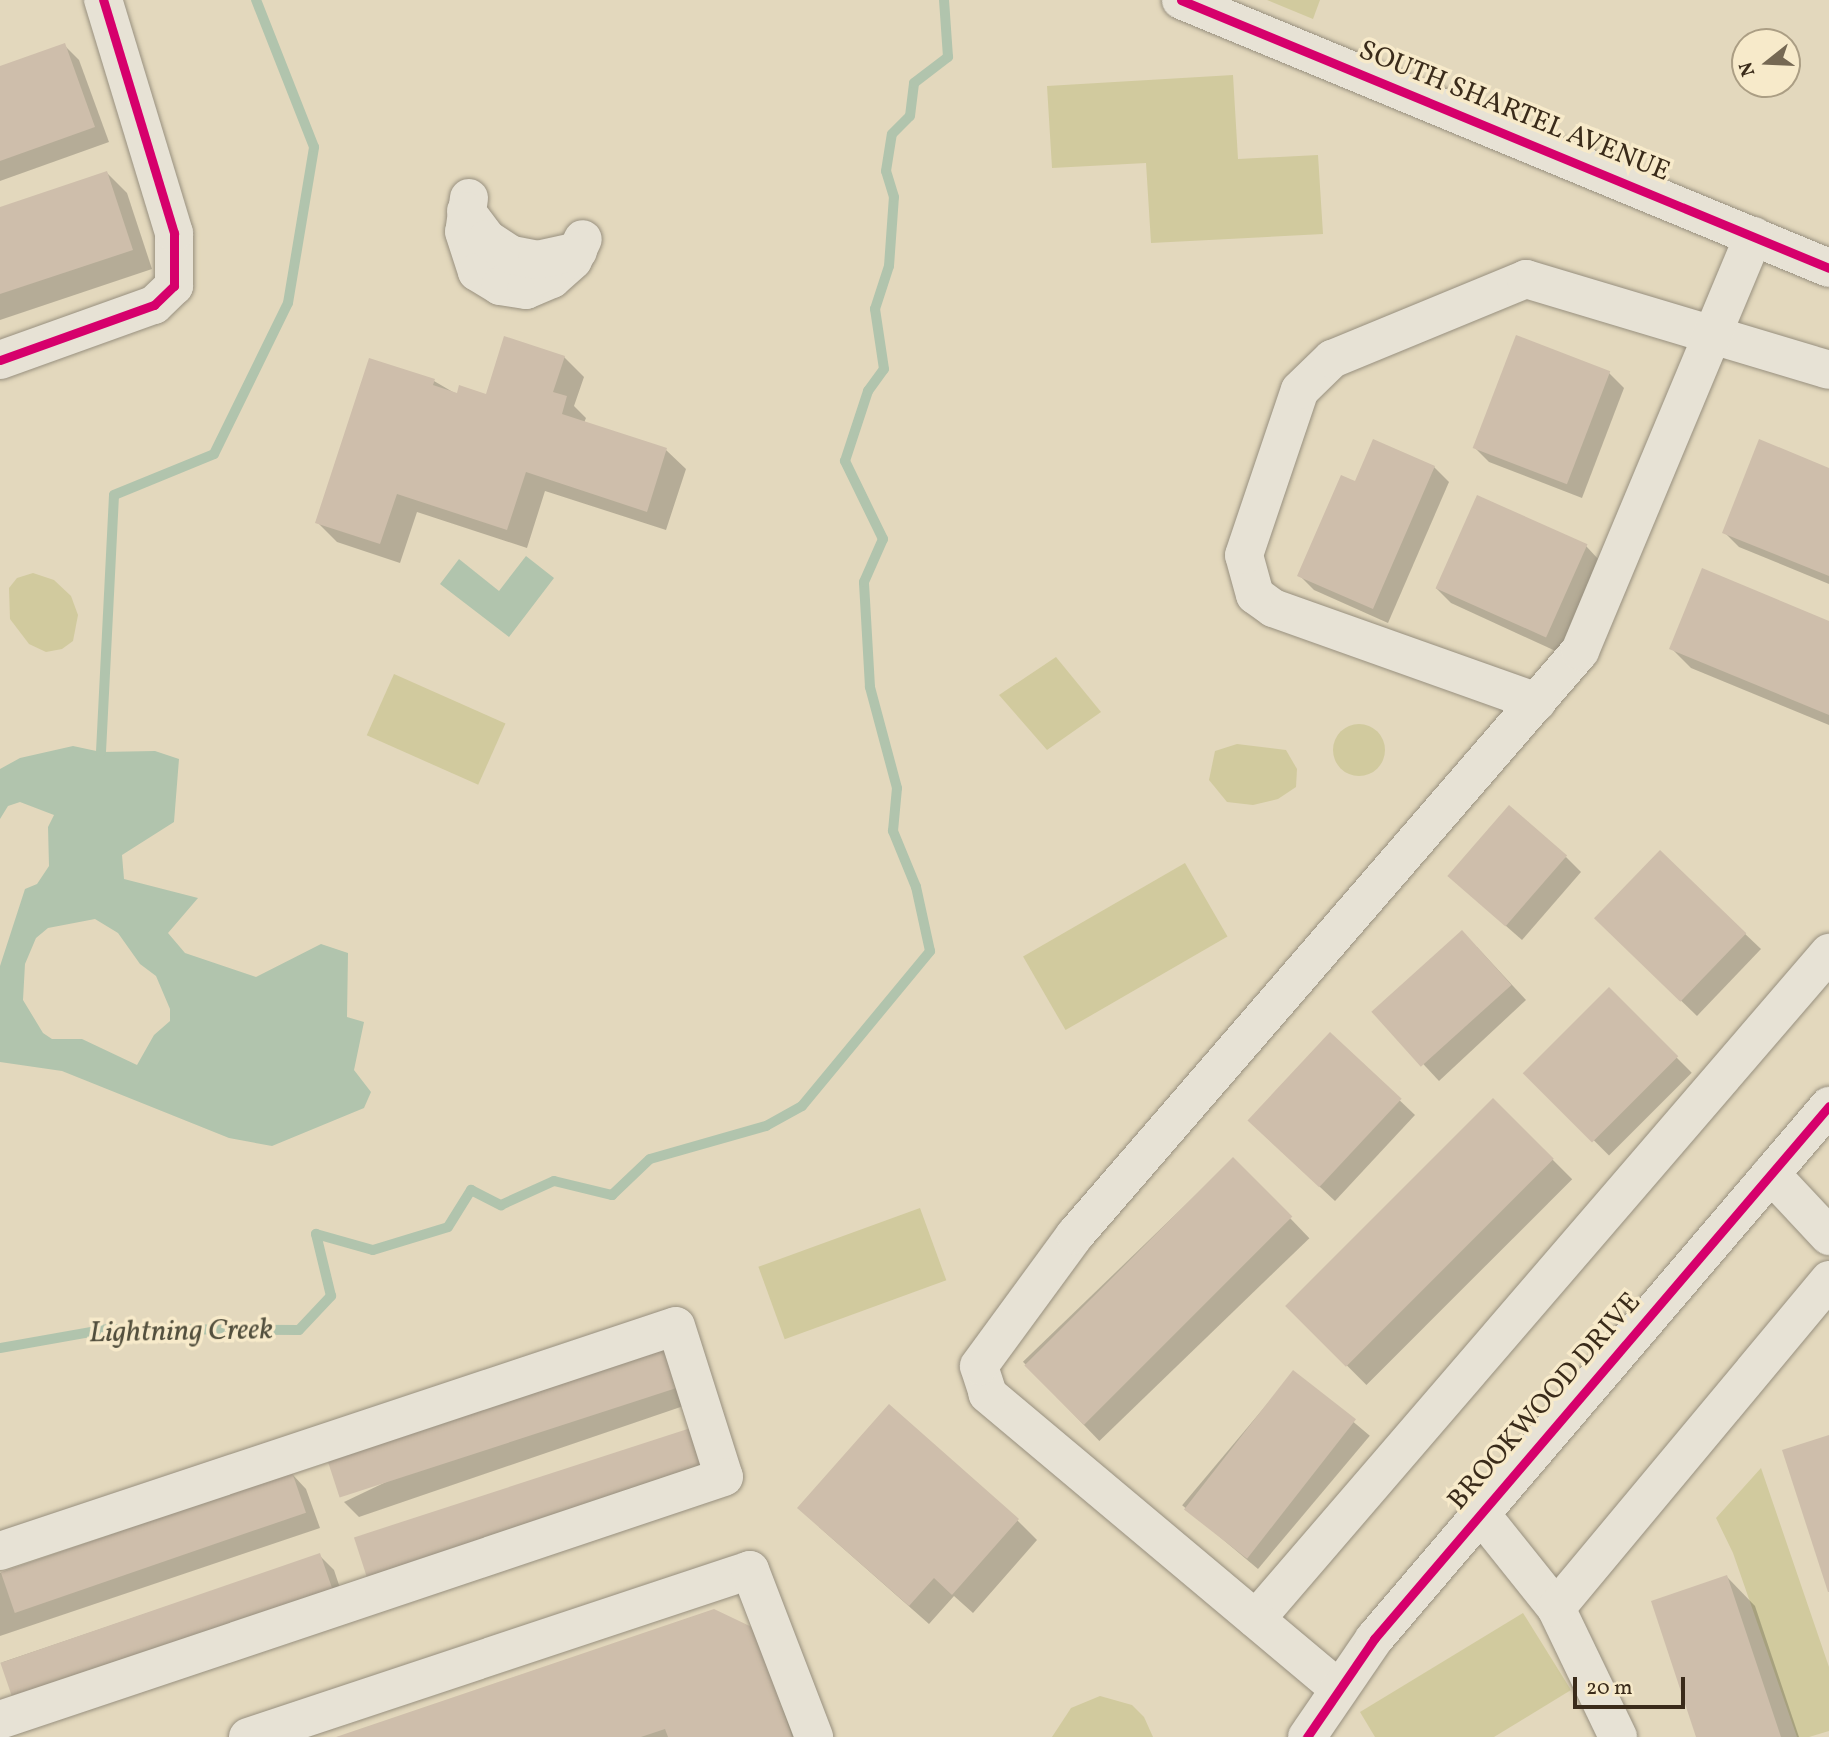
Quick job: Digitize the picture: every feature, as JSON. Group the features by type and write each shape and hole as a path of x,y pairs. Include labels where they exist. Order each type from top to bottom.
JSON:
{"street":[{"path":"0,360 154,305 173,286 174,233 103,0"},
{"name":"SOUTH SHARTEL AVENUE","path":"1181,0 1829,268"},
{"path":"467,204 464,232 477,272 500,286 526,290 552,279 580,245"},
{"path":"1339,1689 988,1395 979,1366 1074,1235 1580,651 1754,236"},
{"path":"1537,702 1273,608 1255,595 1244,555 1300,390 1332,359 1526,279 1829,370"},
{"path":"1256,1619 1829,953"},
{"name":"BROOKWOOD DRIVE","path":"1307,1737 1374,1639 1829,1106"},
{"path":"1771,1174 1829,1236"},
{"path":"1556,1608 1829,1280"},
{"path":"0,1550 676,1326 724,1477 0,1720"},
{"path":"1480,1513 1556,1608 1618,1737"},
{"path":"248,1737 750,1570 814,1737"}],"shaded area":[{"path":"1267,0 1320,0 1313,19"},
{"path":"1233,75 1238,159 1318,155 1323,234 1151,243 1146,163 1052,168 1047,86"},
{"path":"526,556 554,578 509,637 440,584 459,559 499,591"},
{"path":"33,573 54,580 71,596 78,615 73,641 62,649 46,652 29,644 10,619 9,588 17,578"},
{"path":"1056,657 1101,712 1047,750 999,695"},
{"path":"394,674 505,724 478,785 367,735"},
{"path":"1359,724 1378,731 1385,750 1378,769 1359,776 1340,769 1333,750 1340,731"},
{"path":"1237,744 1286,750 1297,769 1296,787 1278,799 1253,805 1227,802 1209,780 1215,751"},
{"path":"73,746 101,752 155,751 179,759 174,822 122,855 124,879 198,898 168,933 185,953 256,977 321,944 348,953 347,1017 364,1022 354,1070 371,1092 364,1108 272,1146 229,1138 62,1071 0,1062 0,966 25,889 37,884 49,866 48,827 54,815 20,802 8,806 0,819 0,769 20,758","holes":["95,919 118,933 140,964 156,976 170,1009 170,1021 154,1035 137,1065 82,1039 52,1039 43,1033 23,1000 25,964 36,938 48,928"]},
{"path":"1185,863 1228,937 1066,1030 1023,956"},
{"path":"920,1208 946,1280 785,1339 758,1267"},
{"path":"1761,1468 1829,1667 1829,1731 1809,1737 1797,1737 1733,1553 1716,1518"},
{"path":"1523,1613 1571,1690 1494,1737 1375,1737 1360,1712"},
{"path":"1100,1696 1132,1705 1144,1717 1153,1737 1052,1737 1071,1708"}],"building":[{"path":"65,43 95,127 0,161 0,66"},
{"path":"107,171 133,250 0,294 0,207"},
{"path":"1516,335 1610,371 1567,484 1473,448"},
{"path":"504,336 565,356 553,392 567,396 562,414 667,448 647,512 526,472 507,530 397,494 380,544 315,523 369,358 435,379 433,385 457,393 459,385 486,394"},
{"path":"1373,439 1435,466 1373,609 1297,576 1341,475 1355,481"},
{"path":"1759,439 1829,468 1829,576 1722,533"},
{"path":"1477,495 1588,544 1546,637 1436,588"},
{"path":"1702,568 1829,621 1829,715 1669,649"},
{"path":"1509,805 1567,856 1505,926 1447,876"},
{"path":"1660,850 1746,933 1680,1002 1594,918"},
{"path":"1462,930 1512,985 1421,1067 1371,1012"},
{"path":"1609,987 1678,1056 1592,1143 1523,1073"},
{"path":"1330,1032 1402,1099 1319,1187 1247,1120"},
{"path":"1493,1098 1554,1159 1346,1367 1285,1306"},
{"path":"1233,1157 1292,1216 1084,1425 1024,1366"},
{"path":"676,1342 690,1384 340,1498 326,1456"},
{"path":"1293,1370 1356,1419 1247,1559 1184,1509"},
{"path":"889,1404 1019,1519 952,1595 934,1578 909,1606 797,1508"},
{"path":"703,1424 717,1467 368,1580 354,1537"},
{"path":"1829,1435 1829,1592 1828,1592 1782,1450"},
{"path":"292,1472 306,1513 15,1613 1,1572"},
{"path":"320,1553 334,1594 14,1704 0,1663"},
{"path":"1727,1575 1781,1737 1696,1737 1651,1601"},
{"path":"714,1609 756,1629 792,1737 668,1737 665,1729 641,1737 336,1737"}],"waterway":[{"path":"101,752 114,495 214,454 288,303 314,147 256,0"},
{"name":"Lightning Creek","path":"0,1348 108,1329 299,1330 331,1296 316,1234 373,1250 448,1227 471,1190 501,1205 554,1181 612,1195 650,1159 766,1126 802,1106 930,951 916,887 893,831 897,788 870,687 864,582 883,539 845,461 868,391 884,369 875,309 889,266 894,197 886,171 892,134 910,116 914,83 948,57 944,0"}],"cycle path":[{"path":"0,360 154,305 174,286 174,233 103,0"},
{"path":"1181,0 1829,268"},
{"path":"1307,1737 1374,1639 1829,1106"}]}
